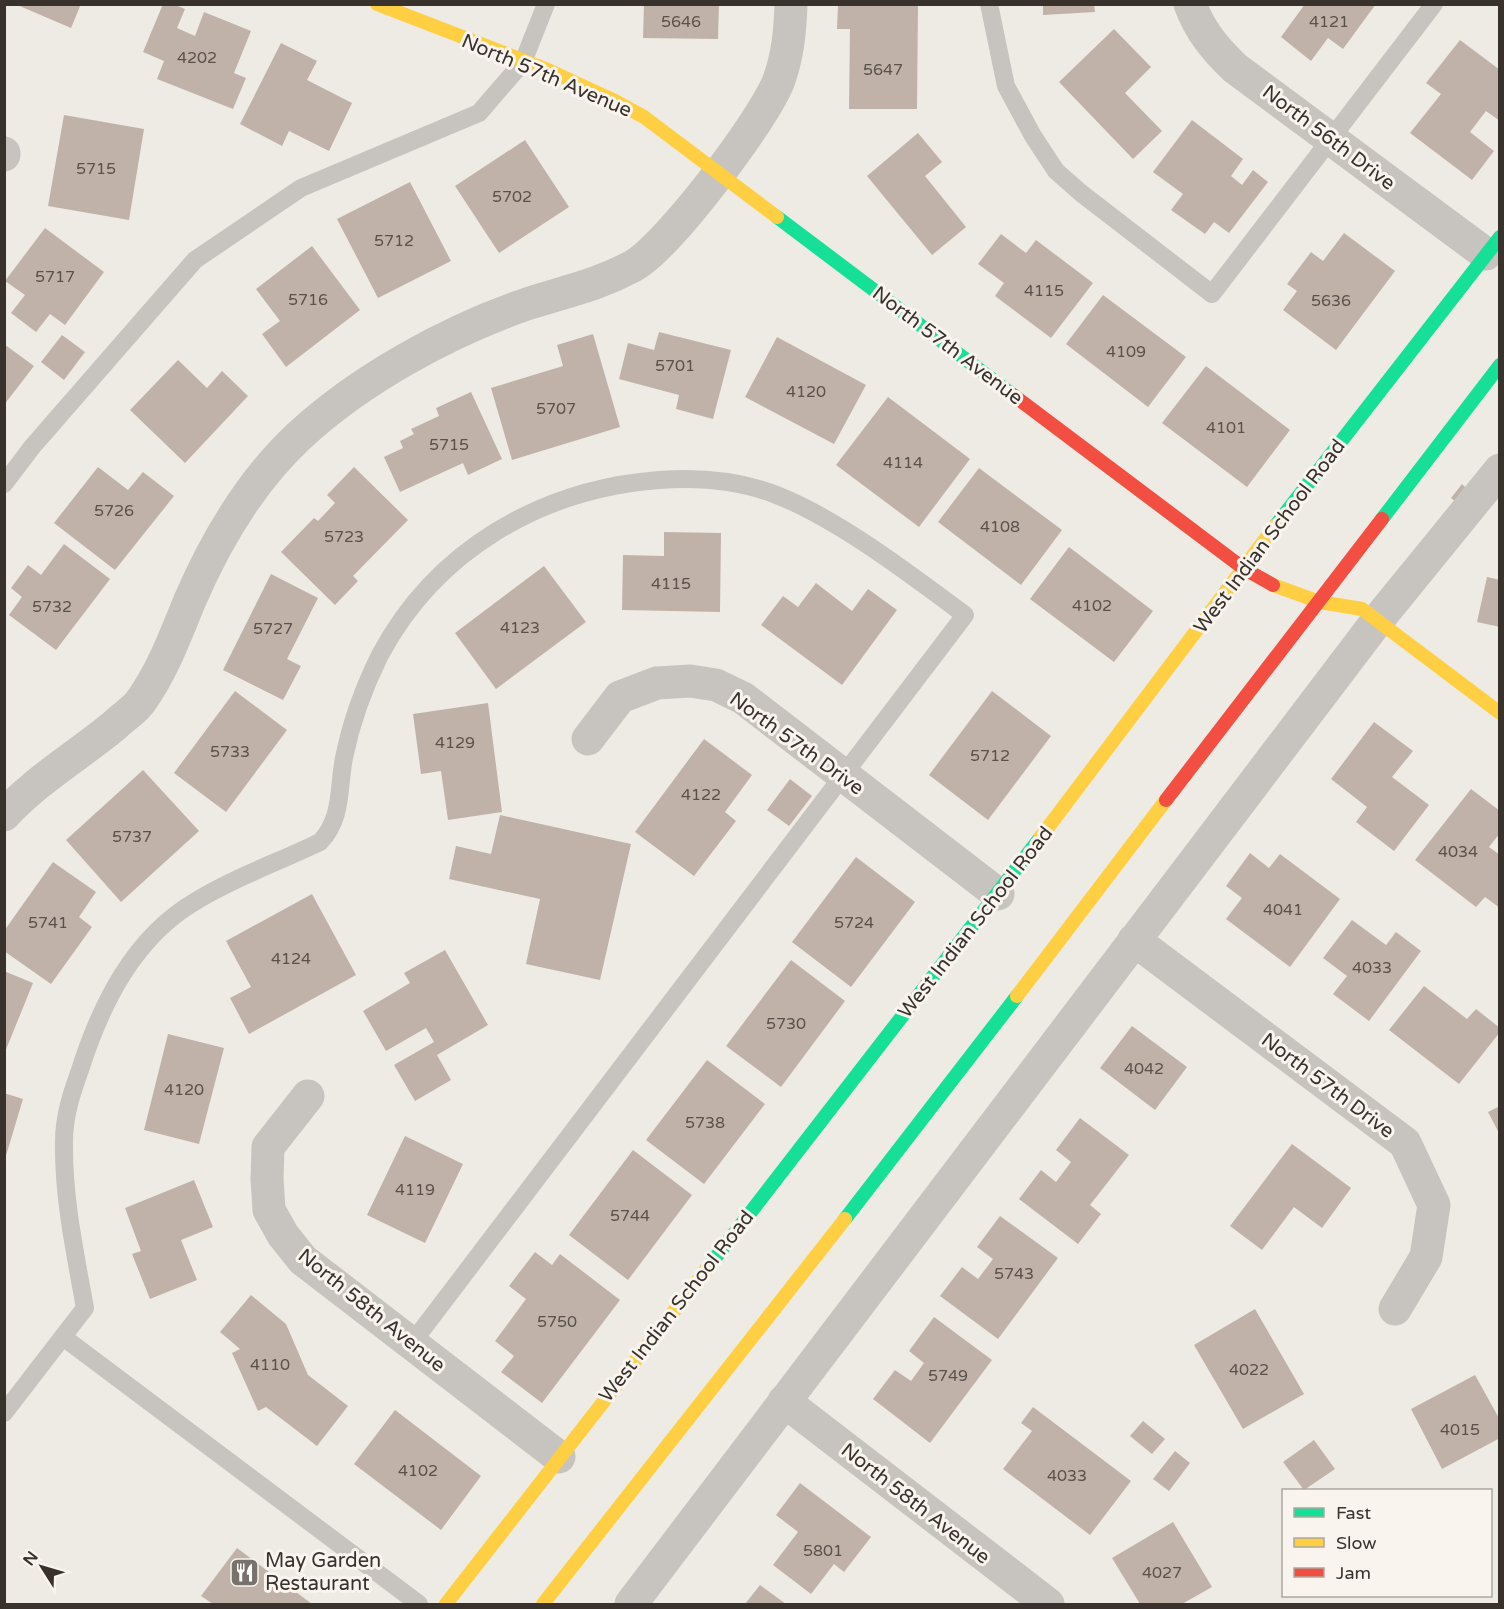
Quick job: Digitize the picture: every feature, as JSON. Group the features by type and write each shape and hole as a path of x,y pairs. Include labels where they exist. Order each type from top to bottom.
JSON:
{"street":[{"name":"North 57th Avenue","path":"377,4 614,100 644,117 1263,582 1320,602 1362,609 1500,713"},
{"path":"4,815 50,774 140,703 166,658 218,541 255,485 296,438 344,397 454,332 528,304 585,288 636,264 654,249 687,213 718,172 756,120 778,83 790,42 791,4"},
{"name":"North 56th Drive","path":"1190,4 1197,23 1213,47 1235,68 1331,139 1493,246"},
{"name":"West Indian School Road","path":"446,1605 998,894 1243,568 1493,246"},
{"path":"543,1605 864,1194 1500,365"},
{"path":"631,1605 1377,621 1500,470"},
{"name":"North 57th Drive","path":"588,739 620,697 657,682 690,681 716,685 743,698 998,894"},
{"name":"North 57th Drive","path":"1134,940 1405,1143 1434,1205 1426,1257 1395,1309"},
{"name":"North 58th Avenue","path":"308,1096 268,1147 269,1210 283,1235 303,1260 559,1457"},
{"name":"North 58th Avenue","path":"784,1401 1048,1605"}],"lane":[{"path":"4,484 32,447 195,260 301,188 479,113 523,62 546,4"},
{"path":"989,4 1006,86 1033,136 1056,171 1212,294 1434,4"},
{"path":"4,1413 85,1308 65,1187 64,1138 70,1098 103,1007 129,964 158,930 186,908 235,881 320,842 331,830 339,806 344,758 358,708 379,658 400,619 425,590 456,560 494,533 542,506 631,482 685,478 728,481 774,494 819,516 911,575 965,615 412,1343"},
{"path":"63,1337 418,1605"}],"building":[{"path":"15,4 81,4 71,28"},
{"path":"163,4 173,4 185,9 177,28 195,36 204,12 251,31 234,73 246,78 233,109 157,79 164,61 143,52"},
{"path":"644,4 719,4 718,39 643,38"},
{"path":"838,4 918,4 917,109 849,109 850,29 837,29"},
{"path":"1043,4 1094,4 1095,12 1043,15"},
{"path":"1305,4 1376,4 1343,49 1328,38 1311,61 1281,37"},
{"path":"1114,29 1151,67 1125,93 1162,131 1133,159 1059,82"},
{"path":"1460,40 1500,70 1500,121 1486,111 1470,132 1494,151 1472,180 1410,133 1441,94 1426,83"},
{"path":"281,43 317,61 307,80 352,103 329,151 289,131 282,146 240,124"},
{"path":"64,115 144,129 129,220 48,206"},
{"path":"1192,120 1243,159 1231,176 1242,185 1253,170 1268,182 1229,233 1214,222 1205,234 1171,210 1183,194 1153,172"},
{"path":"918,133 942,162 925,176 966,227 932,255 867,176"},
{"path":"525,140 569,207 499,253 455,186"},
{"path":"410,182 451,261 378,298 337,219"},
{"path":"45,228 104,272 65,325 50,314 36,332 11,313 25,295 5,281"},
{"path":"1344,233 1395,271 1336,350 1283,310 1297,291 1287,284 1311,252 1323,261"},
{"path":"1001,234 1026,253 1036,240 1093,283 1051,338 995,296 1004,283 978,264"},
{"path":"312,246 360,310 286,367 262,334 280,321 256,289"},
{"path":"1103,295 1186,357 1148,407 1066,344"},
{"path":"659,332 731,350 713,419 676,409 679,395 619,379 628,343 654,350"},
{"path":"593,334 620,427 512,460 491,388 563,366 557,345"},
{"path":"62,335 85,352 64,380 41,362"},
{"path":"777,337 866,385 834,444 745,397"},
{"path":"4,344 34,366 4,405"},
{"path":"178,360 207,388 222,371 248,396 185,463 130,410"},
{"path":"1206,366 1290,430 1247,487 1162,423"},
{"path":"471,392 502,459 468,475 463,463 400,492 384,457 403,448 400,441 414,434 411,429 439,416 436,408"},
{"path":"888,397 970,459 919,527 836,465"},
{"path":"98,467 128,490 143,472 174,496 115,570 54,523"},
{"path":"354,467 408,520 353,576 358,581 335,605 281,552 314,518 318,521 335,503 327,495"},
{"path":"979,468 1062,530 1021,585 938,522"},
{"path":"1462,484 1466,488 1456,502 1451,498"},
{"path":"664,532 721,533 720,612 622,610 623,555 664,556"},
{"path":"64,544 110,579 56,650 9,615 22,597 11,588 28,565 41,575"},
{"path":"1069,547 1153,611 1114,662 1030,599"},
{"path":"544,566 586,622 496,689 455,633"},
{"path":"271,574 318,598 287,659 301,666 283,700 223,670"},
{"path":"1487,577 1500,580 1500,627 1477,622"},
{"path":"816,583 852,611 868,589 897,610 842,685 761,625 783,596 798,607"},
{"path":"235,691 287,730 226,812 174,773"},
{"path":"992,691 1051,736 988,820 929,775"},
{"path":"488,703 502,812 448,820 441,771 421,774 413,714"},
{"path":"1374,722 1413,751 1392,777 1429,805 1394,851 1356,822 1367,807 1331,779"},
{"path":"704,739 752,775 725,812 736,821 694,876 635,832"},
{"path":"143,770 199,831 121,902 66,840"},
{"path":"790,779 812,796 789,826 767,810"},
{"path":"1471,789 1500,811 1500,833 1489,847 1500,855 1500,908 1485,897 1476,907 1415,860"},
{"path":"500,815 631,844 600,980 526,964 540,899 449,879 456,846 491,854"},
{"path":"1250,853 1269,868 1280,854 1340,899 1290,967 1226,919 1242,898 1226,886"},
{"path":"856,857 915,902 851,987 792,942"},
{"path":"53,862 96,892 79,917 92,927 51,984 4,951 4,931"},
{"path":"312,894 356,975 249,1034 230,998 251,987 226,941"},
{"path":"1352,920 1386,945 1396,932 1421,951 1369,1021 1333,994 1347,976 1323,958"},
{"path":"445,950 488,1025 437,1055 451,1080 415,1101 394,1065 434,1042 426,1028 386,1051 363,1011 410,983 404,973"},
{"path":"791,960 845,1001 781,1087 726,1046"},
{"path":"4,971 33,983 5,1052 4,1052"},
{"path":"1424,986 1467,1019 1476,1009 1500,1028 1500,1032 1459,1084 1389,1030"},
{"path":"1132,1026 1187,1067 1155,1110 1100,1068"},
{"path":"168,1034 224,1048 199,1144 144,1130"},
{"path":"707,1060 765,1104 704,1184 646,1140"},
{"path":"4,1093 23,1099 5,1159 4,1159"},
{"path":"1500,1106 1500,1135 1488,1112"},
{"path":"1080,1118 1129,1155 1090,1205 1101,1214 1078,1244 1019,1199 1041,1170 1056,1182 1071,1162 1056,1150"},
{"path":"405,1136 463,1164 425,1243 367,1215"},
{"path":"1292,1144 1351,1188 1322,1228 1294,1207 1262,1250 1230,1226"},
{"path":"633,1150 692,1195 628,1280 569,1235"},
{"path":"194,1180 213,1227 181,1240 197,1280 150,1299 132,1254 141,1251 125,1208"},
{"path":"1000,1216 1058,1258 998,1339 940,1296 962,1267 978,1279 993,1259 977,1247"},
{"path":"535,1252 552,1265 560,1254 620,1300 542,1403 501,1372 514,1356 495,1341 526,1299 509,1286"},
{"path":"251,1295 286,1324 308,1375 348,1406 317,1446 266,1407 258,1411 232,1353 240,1349 220,1332"},
{"path":"1255,1309 1304,1394 1243,1429 1194,1345"},
{"path":"934,1317 992,1360 930,1443 873,1399 895,1370 911,1381 924,1363 909,1351"},
{"path":"1475,1375 1500,1420 1500,1438 1442,1469 1411,1409"},
{"path":"1033,1407 1131,1481 1090,1535 1003,1469 1032,1431 1021,1423"},
{"path":"395,1410 481,1476 441,1530 354,1464"},
{"path":"1143,1421 1165,1439 1152,1454 1130,1436"},
{"path":"1314,1440 1335,1469 1303,1489 1283,1462"},
{"path":"1175,1451 1190,1463 1169,1491 1153,1479"},
{"path":"800,1483 871,1537 844,1572 834,1564 811,1594 773,1565 798,1532 776,1515"},
{"path":"1173,1522 1212,1587 1182,1604 1140,1604 1112,1558"},
{"name":"May Garden Restaurant","path":"237,1548 312,1604 213,1604 201,1596"},
{"path":"760,1585 786,1604 745,1604"}],"traffic: fast":[{"path":"777,217 1013,395"},
{"path":"1276,525 1500,237"},
{"path":"1382,519 1500,365"},
{"path":"706,1270 1040,838"},
{"path":"845,1219 1017,996"}],"traffic: slow":[{"path":"377,4 548,70 613,100 644,117 777,217"},
{"path":"1040,838 1276,525"},
{"path":"1273,585 1320,602 1362,609 1500,713"},
{"path":"1017,996 1166,800"},
{"path":"543,1604 845,1219"},
{"path":"446,1604 706,1270"}],"traffic: jam":[{"path":"1013,395 1243,568 1273,585"},
{"path":"1166,800 1382,519"}],"place":[{"name":"May Garden Restaurant","path":"244,1572"}]}
